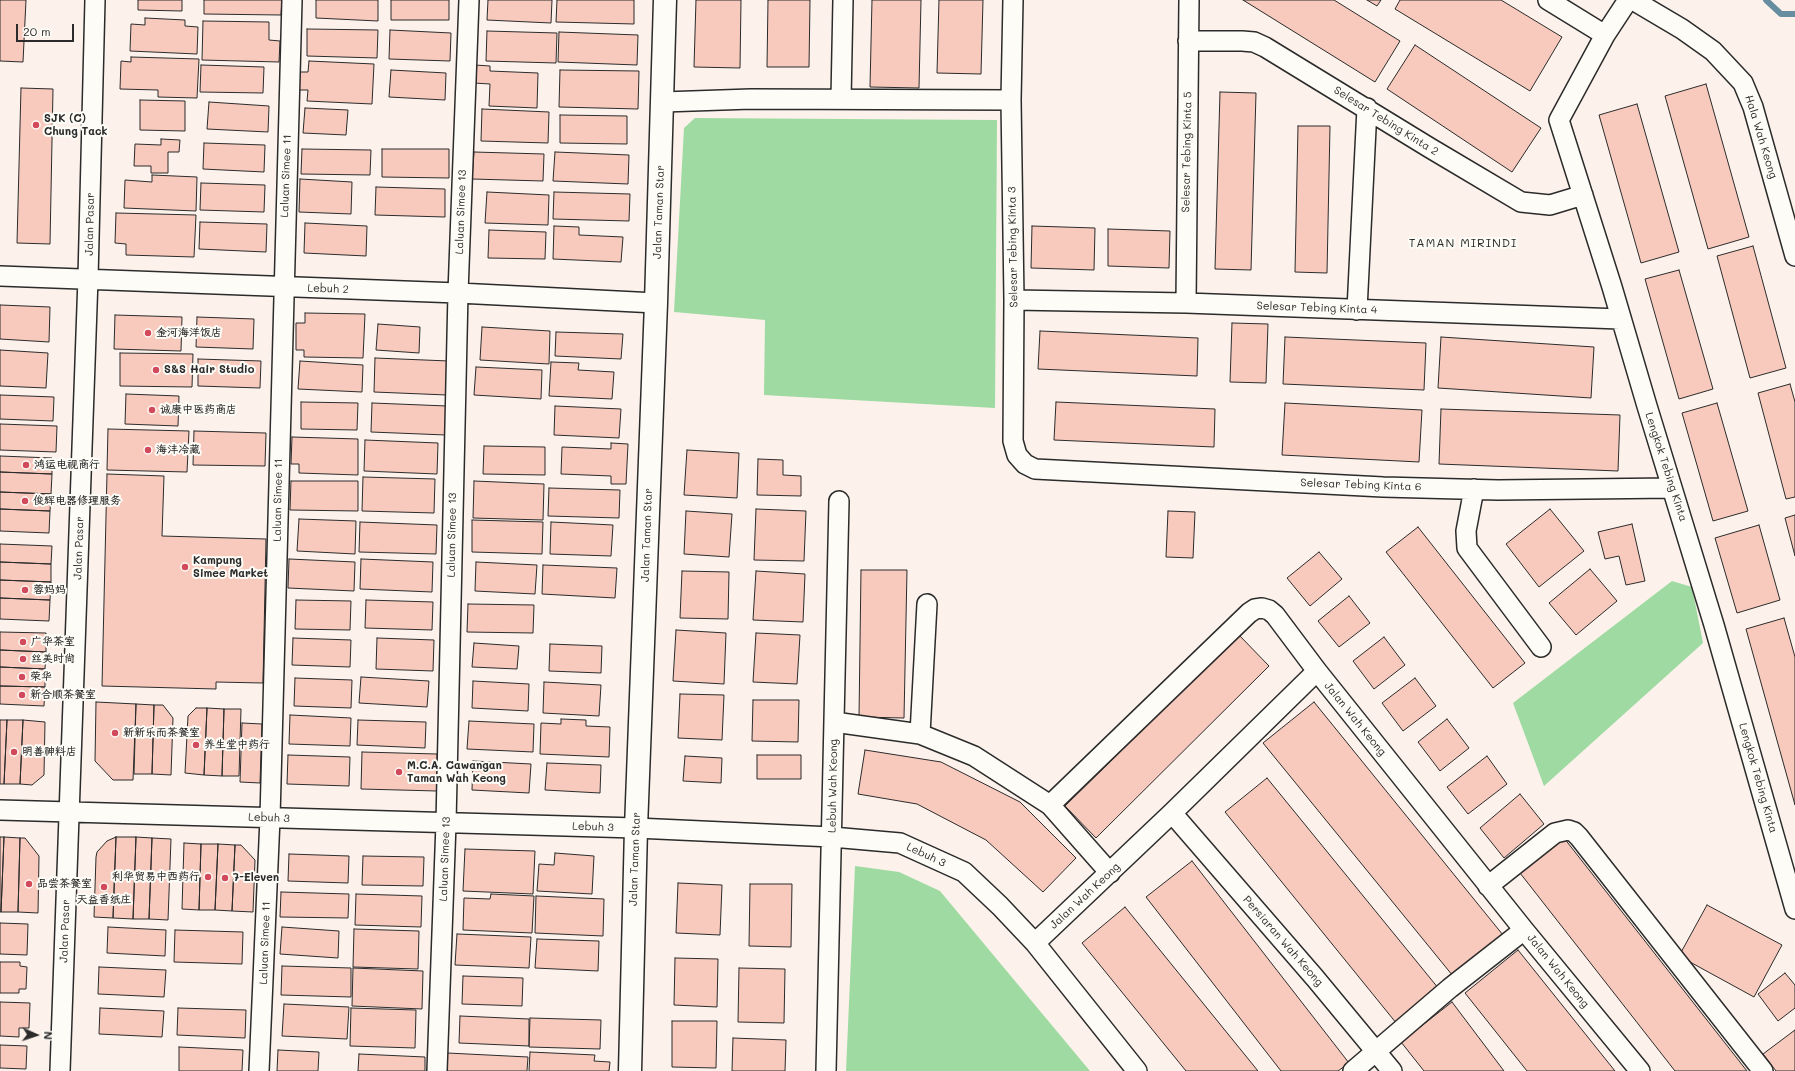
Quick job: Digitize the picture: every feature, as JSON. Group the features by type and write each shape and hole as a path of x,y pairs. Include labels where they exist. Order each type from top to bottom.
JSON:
{"street":[{"name":"Jalan Pasar","path":"60,1071 88,278 95,0"},
{"name":"Laluan Simee 11","path":"259,1071 270,818 283,287 292,0"},
{"name":"Laluan Simee 13","path":"437,1071 446,823 458,293 469,0"},
{"name":"Jalan Taman Star","path":"630,1071 636,828 656,302 665,0"},
{"path":"841,99 844,0"},
{"name":"Selesar Tebing Kinta 3","path":"1013,0 1010,100 1014,300 1013,441 1017,455 1025,464 1035,469 1051,470"},
{"name":"Selesar Tebing Kinta 5","path":"1186,303 1189,0"},
{"path":"1548,0 1605,35"},
{"name":"Lengkok Tebing Kinta","path":"1628,0 1605,35 1559,120 1612,287 1620,318 1714,625 1795,909"},
{"name":"Hala Wah Keong","path":"1633,0 1682,29 1713,52 1744,83 1753,107 1795,256"},
{"name":"Selesar Tebing Kinta 2","path":"1188,41 1254,42 1265,47 1521,202 1550,205 1583,194"},
{"path":"663,102 751,99 1010,100"},
{"path":"1357,310 1367,108"},
{"name":"Lebuh 2","path":"0,276 88,278 656,302"},
{"name":"Selesar Tebing Kinta 4","path":"1014,300 1186,303 1620,318"},
{"name":"Selesar Tebing Kinta 6","path":"1051,470 1383,487 1474,489 1672,488"},
{"path":"1474,489 1466,531 1467,548 1541,647"},
{"name":"Lebuh Wah Keong","path":"826,1071 839,501"},
{"path":"920,734 927,604"},
{"path":"1050,805 1249,613 1255,609 1262,608 1269,610 1275,615 1317,671"},
{"name":"Jalan Wah Keong","path":"1035,943 1110,873 1317,671 1488,886 1640,1071"},
{"path":"834,722 920,734 974,756 1050,805 1110,873"},
{"name":"Lebuh 3","path":"0,810 636,828 832,837 900,843 964,872 1000,906 1035,943 1137,1071"},
{"name":"Persiaran Wah Keong","path":"1172,813 1315,978 1392,1071"},
{"path":"1488,886 1555,833 1568,830 1574,832 1763,1071"},
{"path":"1352,1071 1450,988 1524,930"}],"green space":[{"path":"695,118 997,120 995,408 764,395 765,320 674,312 684,128"},
{"path":"1672,581 1692,587 1703,643 1544,786 1513,703"},
{"path":"855,866 899,872 940,891 1090,1071 846,1071"}],"building":[{"path":"0,0 26,0 23,62 0,61"},
{"path":"138,0 182,0 182,11 138,10"},
{"path":"204,0 282,0 281,15 204,14"},
{"path":"316,0 378,0 378,21 316,18"},
{"path":"391,0 449,0 449,20 391,20"},
{"path":"488,0 552,0 551,23 487,20"},
{"path":"557,0 634,0 634,24 556,22"},
{"path":"696,0 741,0 740,68 694,67"},
{"path":"768,0 810,0 809,67 767,67"},
{"path":"872,0 921,0 919,88 870,87"},
{"path":"939,0 983,0 981,74 937,73"},
{"path":"1243,0 1334,0 1400,41 1375,82"},
{"path":"1367,0 1381,0 1377,6"},
{"path":"1400,0 1501,0 1562,37 1530,91 1395,9"},
{"path":"145,18 185,20 185,26 198,27 197,54 130,51 131,24 145,25"},
{"path":"203,21 269,22 269,40 280,41 279,62 202,60"},
{"path":"307,29 378,30 377,58 307,56"},
{"path":"390,30 451,33 450,61 389,59"},
{"path":"487,31 557,33 556,63 486,61"},
{"path":"559,32 638,35 637,65 558,62"},
{"path":"1415,45 1541,128 1512,172 1387,89"},
{"path":"131,57 199,59 197,98 158,97 158,90 120,89 121,61 131,62"},
{"path":"309,61 374,64 372,104 307,101 308,90 298,90 299,72 308,72"},
{"path":"201,65 264,67 263,93 200,92"},
{"path":"475,65 490,66 490,71 538,73 537,108 489,106 490,84 474,83"},
{"path":"391,70 446,73 445,100 389,97"},
{"path":"560,70 639,71 638,109 559,107"},
{"path":"1706,84 1749,237 1708,249 1665,96"},
{"path":"21,88 53,89 50,244 17,243"},
{"path":"1220,92 1256,93 1251,270 1215,269"},
{"path":"140,100 185,101 185,131 140,130"},
{"path":"209,102 269,106 268,132 207,129"},
{"path":"1637,104 1679,252 1641,263 1599,115"},
{"path":"305,108 348,110 346,135 303,133"},
{"path":"482,109 549,112 548,143 481,141"},
{"path":"560,115 627,116 627,144 560,143"},
{"path":"1298,126 1330,126 1327,273 1295,272"},
{"path":"161,139 180,140 179,152 168,152 168,173 151,173 151,166 134,166 135,144 161,145"},
{"path":"204,143 265,145 264,172 203,169"},
{"path":"302,149 371,150 370,175 301,174"},
{"path":"382,149 449,149 449,178 382,177"},
{"path":"474,152 544,154 543,181 472,179"},
{"path":"555,152 629,155 628,184 553,181"},
{"path":"152,175 197,177 196,211 124,208 125,180 152,182"},
{"path":"300,179 352,182 351,214 299,212"},
{"path":"201,183 265,185 264,212 200,210"},
{"path":"376,187 445,189 445,217 375,215"},
{"path":"487,192 549,195 548,225 485,223"},
{"path":"554,192 630,194 629,221 553,219"},
{"path":"116,213 196,215 194,257 126,255 126,244 115,243"},
{"path":"200,222 267,224 266,252 199,249"},
{"path":"305,223 367,226 366,256 304,253"},
{"path":"554,226 579,227 579,235 623,237 621,262 553,259"},
{"path":"1032,226 1095,228 1094,270 1031,268"},
{"path":"1108,229 1170,231 1169,268 1108,266"},
{"path":"489,230 546,232 545,259 488,258"},
{"path":"1753,246 1786,368 1750,378 1717,256"},
{"path":"1679,270 1713,389 1679,399 1645,279"},
{"path":"0,305 50,307 49,342 0,339"},
{"path":"305,313 365,314 363,358 304,357 304,350 296,350 296,323 305,323"},
{"name":"金河海洋饭店","path":"115,315 182,317 181,351 114,349"},
{"path":"197,317 254,319 253,349 196,347"},
{"path":"1232,323 1268,324 1266,383 1230,382"},
{"path":"378,324 420,327 419,353 376,350"},
{"path":"482,327 550,331 549,364 480,360"},
{"path":"1040,331 1198,338 1197,376 1038,369"},
{"path":"556,332 623,334 621,359 555,356"},
{"path":"1285,337 1426,343 1424,390 1283,384"},
{"path":"1441,337 1594,347 1591,398 1438,388"},
{"path":"0,350 48,353 46,388 0,386"},
{"name":"S&S Hair Studio","path":"120,353 193,354 192,387 120,386"},
{"path":"375,358 449,361 447,395 374,392"},
{"path":"198,359 261,361 260,388 198,386"},
{"path":"300,361 363,365 362,392 298,389"},
{"path":"551,362 579,363 578,370 614,372 612,399 549,396"},
{"path":"476,367 542,370 541,399 474,395"},
{"path":"1790,384 1795,402 1795,497 1786,499 1758,393"},
{"name":"诚康中医药商店","path":"126,394 179,396 178,426 125,424"},
{"path":"0,395 54,397 53,421 0,419"},
{"path":"301,402 358,403 357,430 301,429"},
{"path":"1056,402 1215,409 1214,447 1054,440"},
{"path":"372,403 447,406 446,435 371,432"},
{"path":"1285,403 1422,410 1419,462 1282,455"},
{"path":"1717,403 1748,511 1713,521 1682,413"},
{"path":"555,406 621,409 619,438 554,435"},
{"path":"1441,409 1620,415 1618,471 1439,464"},
{"path":"0,424 57,426 56,452 0,450"},
{"name":"海沣冷藏","path":"108,429 189,431 187,472 107,470"},
{"path":"194,431 266,433 265,466 193,465"},
{"path":"292,437 358,439 358,475 299,473 299,464 291,464"},
{"path":"365,440 438,443 437,474 364,471"},
{"path":"611,443 628,444 626,484 611,484 611,476 561,474 562,447 611,449"},
{"path":"484,446 545,447 545,475 483,474"},
{"path":"687,450 739,453 737,498 684,495"},
{"name":"鸿运电视商行","path":"0,456 52,458 52,474 0,472"},
{"path":"758,459 783,460 783,475 801,476 801,496 757,495"},
{"path":"0,472 52,474 51,494 0,492"},
{"name":"Kampung Simee Market","path":"107,474 164,476 162,536 266,539 263,683 216,682 216,689 102,686"},
{"path":"363,477 435,479 434,513 362,511"},
{"path":"291,481 358,481 358,511 290,510"},
{"path":"474,481 544,484 543,520 473,518"},
{"path":"549,488 620,490 619,518 548,516"},
{"name":"俊辉电器修理服务","path":"0,492 51,494 50,511 0,509"},
{"path":"0,509 50,511 49,533 0,531"},
{"path":"756,509 806,511 804,561 754,560"},
{"path":"1550,509 1584,551 1539,587 1506,544"},
{"path":"686,511 732,514 729,557 684,554"},
{"path":"1168,511 1195,512 1193,558 1166,557"},
{"path":"1795,515 1795,556 1785,518"},
{"path":"299,519 356,521 355,554 297,551"},
{"path":"472,520 543,522 542,554 472,552"},
{"path":"360,522 437,525 436,554 359,552"},
{"path":"551,522 613,525 611,556 550,554"},
{"path":"1632,524 1645,581 1626,585 1619,556 1605,559 1598,532"},
{"path":"1759,525 1780,600 1737,613 1715,538"},
{"path":"1418,527 1525,663 1493,688 1386,552"},
{"path":"0,544 52,546 51,564 0,562"},
{"path":"1319,552 1342,579 1310,606 1287,578"},
{"path":"289,559 355,562 354,591 288,588"},
{"path":"361,559 433,562 432,592 360,589"},
{"path":"0,562 51,564 51,582 0,580"},
{"path":"476,562 537,565 535,594 475,591"},
{"path":"543,565 617,568 615,598 542,594"},
{"path":"1590,569 1617,601 1576,635 1549,603"},
{"path":"861,570 907,570 904,718 859,717"},
{"path":"682,571 729,572 728,619 680,618"},
{"path":"756,571 805,574 803,622 753,620"},
{"name":"蓉妈妈","path":"0,580 51,582 50,600 0,598"},
{"path":"1349,596 1370,623 1339,647 1318,621"},
{"path":"0,598 50,600 49,621 0,619"},
{"path":"296,600 351,601 350,630 295,629"},
{"path":"366,600 433,602 432,630 365,628"},
{"path":"468,604 534,605 533,633 467,632"},
{"path":"1784,618 1795,657 1795,805 1746,629"},
{"path":"676,630 726,633 724,684 673,681"},
{"name":"广华茶室","path":"0,632 46,633 46,652 0,650"},
{"path":"756,633 800,635 797,684 753,682"},
{"path":"1239,635 1269,666 1096,838 1065,806"},
{"path":"1384,637 1405,665 1374,689 1353,661"},
{"path":"293,638 351,640 350,667 292,665"},
{"path":"377,638 434,640 433,671 376,669"},
{"path":"474,643 519,646 517,669 472,667"},
{"path":"550,644 602,646 601,673 549,671"},
{"name":"丝美时尚","path":"0,650 46,652 45,669 0,667"},
{"name":"荣华","path":"0,667 45,669 45,687 0,686"},
{"path":"361,677 429,681 427,707 359,703"},
{"path":"295,678 352,680 351,708 294,706"},
{"path":"1415,678 1436,706 1403,731 1382,703"},
{"path":"473,681 529,684 528,711 472,708"},
{"path":"544,682 601,685 599,716 543,713"},
{"name":"新合顺茶餐室","path":"0,686 45,687 44,706 0,704"},
{"path":"680,694 724,695 722,740 678,738"},
{"path":"753,700 799,700 798,742 752,741"},
{"name":"新新乐而茶餐室","path":"96,702 136,704 133,780 113,780 95,761"},
{"path":"1314,702 1503,935 1453,976 1263,743"},
{"path":"136,704 154,705 152,774 134,774"},
{"path":"154,705 163,705 173,718 171,775 152,774"},
{"name":"养生堂中药行","path":"196,708 207,708 204,775 185,773 188,716"},
{"path":"207,708 224,709 222,776 204,775"},
{"path":"224,709 241,709 239,776 222,776"},
{"path":"290,715 351,718 350,746 289,744"},
{"path":"561,719 586,720 586,726 610,727 609,757 540,754 541,723 561,724"},
{"path":"1447,719 1469,748 1440,771 1418,742"},
{"path":"0,720 7,720 4,784 0,784"},
{"name":"明善神料店","path":"7,720 23,720 20,784 4,784"},
{"path":"23,720 45,722 44,775 32,785 20,784"},
{"path":"358,720 426,722 425,748 357,745"},
{"path":"469,721 534,724 533,752 467,749"},
{"path":"242,723 262,724 260,783 240,782"},
{"path":"865,750 941,762 1020,802 1076,858 1043,892 986,840 917,804 858,794"},
{"name":"M.C.A. Cawangan Taman Wah Keong","path":"362,752 437,754 437,791 361,789"},
{"path":"288,755 350,757 349,786 287,784"},
{"path":"757,755 801,755 801,779 757,779"},
{"path":"685,756 722,758 721,783 683,781"},
{"path":"1487,756 1507,784 1468,814 1447,787"},
{"path":"473,761 531,764 529,793 472,790"},
{"path":"547,763 601,765 600,793 545,790"},
{"path":"1267,778 1439,989 1397,1024 1225,812"},
{"path":"1520,794 1544,824 1504,858 1480,828"},
{"path":"0,837 4,837 1,912 0,912"},
{"path":"4,837 20,838 18,912 1,912"},
{"name":"天益香纸庄","path":"116,837 113,918 94,917 97,852 107,841"},
{"path":"116,837 136,837 133,919 113,918"},
{"path":"136,837 152,838 149,919 133,919"},
{"name":"品尝茶餐室","path":"20,838 25,838 39,856 38,913 18,912"},
{"path":"152,838 171,839 168,920 149,919"},
{"path":"1564,838 1747,1071 1675,1071 1520,873"},
{"path":"184,843 201,844 199,910 182,909"},
{"name":"利华贸易中西药行","path":"201,844 218,844 215,910 199,910"},
{"name":"7-Eleven","path":"218,844 235,845 232,911 215,910"},
{"path":"235,845 241,845 255,860 253,912 232,911"},
{"path":"465,849 535,851 533,894 463,891"},
{"path":"555,853 594,856 592,894 537,891 539,864 554,865"},
{"path":"289,854 349,856 348,883 288,881"},
{"path":"363,856 424,857 423,886 362,885"},
{"path":"1192,861 1349,1063 1338,1071 1281,1071 1146,897"},
{"path":"678,883 722,885 720,935 676,933"},
{"path":"750,884 792,884 791,947 749,946"},
{"path":"281,892 349,894 348,918 280,917"},
{"path":"356,894 422,896 421,927 355,925"},
{"path":"491,894 534,896 532,933 463,930 464,898 490,899"},
{"path":"536,896 604,899 603,936 535,933"},
{"path":"1707,905 1782,945 1754,997 1679,956"},
{"path":"1125,907 1258,1071 1186,1071 1082,943"},
{"path":"0,923 28,924 27,955 0,954"},
{"path":"108,927 166,930 165,956 107,953"},
{"path":"282,927 339,931 338,958 280,954"},
{"path":"354,929 419,931 418,969 353,967"},
{"path":"175,930 243,932 242,964 174,962"},
{"path":"457,934 531,937 529,968 455,965"},
{"path":"537,939 599,941 598,971 535,968"},
{"path":"1518,950 1615,1071 1527,1071 1465,993"},
{"path":"675,958 718,959 717,1007 674,1005"},
{"path":"0,962 20,962 20,966 27,967 26,989 19,989 19,993 0,993"},
{"path":"282,966 351,968 351,997 281,995"},
{"path":"99,967 166,970 164,997 98,994"},
{"path":"353,968 423,971 422,1009 352,1006"},
{"path":"739,968 785,969 784,1023 738,1022"},
{"path":"1785,973 1795,985 1795,1008 1778,1021 1758,994"},
{"path":"463,976 523,978 522,1006 462,1004"},
{"path":"0,1002 30,1003 29,1028 19,1028 19,1037 0,1036"},
{"path":"1452,1002 1504,1071 1424,1071 1401,1042"},
{"path":"284,1004 349,1007 347,1039 282,1036"},
{"path":"100,1008 164,1011 162,1037 99,1034"},
{"path":"178,1008 246,1010 245,1038 177,1035"},
{"path":"351,1008 416,1010 415,1048 350,1046"},
{"path":"460,1016 529,1019 529,1046 459,1043"},
{"path":"530,1018 601,1020 600,1049 529,1047"},
{"path":"672,1021 717,1021 716,1068 672,1067"},
{"path":"1795,1030 1795,1071 1776,1071 1763,1054"},
{"path":"733,1038 786,1040 785,1071 732,1071"},
{"path":"0,1045 27,1046 26,1069 0,1068"},
{"path":"179,1047 243,1050 242,1071 179,1071"},
{"path":"278,1050 319,1052 318,1071 277,1071"},
{"path":"530,1052 595,1055 594,1061 610,1062 609,1071 529,1071"},
{"path":"447,1053 528,1057 527,1071 447,1071"},
{"path":"359,1054 425,1057 425,1071 358,1071"}],"waterway":[{"path":"1766,0 1781,14 1795,14"}],"place":[{"name":"SJK (C) Chung Tack","path":"36,125"},
{"name":"金河海洋饭店","path":"148,333"},
{"name":"S&S Hair Studio","path":"156,370"},
{"name":"诚康中医药商店","path":"152,410"},
{"name":"海沣冷藏","path":"148,450"},
{"name":"鸿运电视商行","path":"26,465"},
{"name":"俊辉电器修理服务","path":"25,501"},
{"name":"Kampung Simee Market","path":"185,567"},
{"name":"蓉妈妈","path":"25,590"},
{"name":"广华茶室","path":"23,642"},
{"name":"丝美时尚","path":"23,659"},
{"name":"荣华","path":"22,677"},
{"name":"新合顺茶餐室","path":"22,695"},
{"name":"新新乐而茶餐室","path":"115,733"},
{"name":"养生堂中药行","path":"196,745"},
{"name":"明善神料店","path":"14,752"},
{"name":"M.C.A. Cawangan Taman Wah Keong","path":"399,772"},
{"name":"利华贸易中西药行","path":"208,877"},
{"name":"7-Eleven","path":"225,878"},
{"name":"品尝茶餐室","path":"29,884"},
{"name":"天益香纸庄","path":"104,887"}],"district":[{"name":"TAMAN MIRINDI","path":"1463,243"}]}
